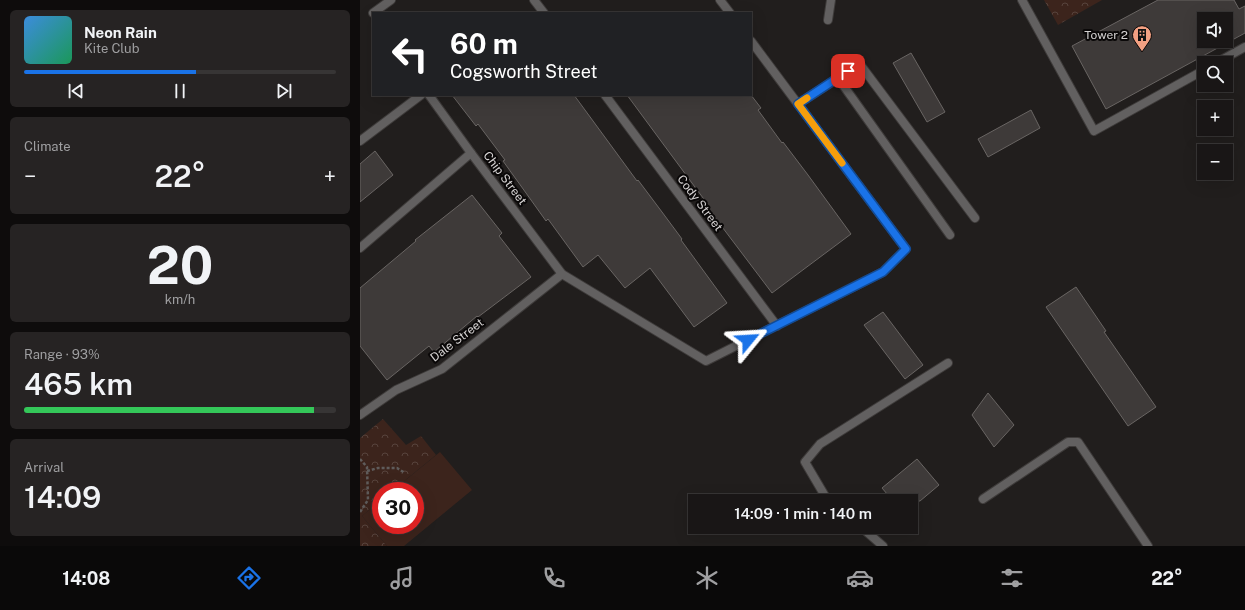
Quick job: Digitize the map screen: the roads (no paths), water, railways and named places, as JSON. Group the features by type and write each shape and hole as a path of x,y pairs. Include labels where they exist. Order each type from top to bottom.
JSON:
{"street":[{"path":"376,12 391,0"},
{"path":"534,0 543,12"},
{"path":"720,0 729,12"},
{"path":"828,20 831,0"},
{"path":"1022,0 1094,131 1197,74"},
{"path":"562,274 706,361 883,272 906,249 752,42"},
{"path":"1229,56 1245,47"},
{"path":"798,104 859,63 975,218"},
{"path":"838,78 950,235"},
{"path":"360,141 420,96"},
{"name":"Chip Street","path":"430,96 470,153 562,274"},
{"name":"Cody Street","path":"606,96 777,326"},
{"path":"360,248 470,153"},
{"name":"Dale Street","path":"360,415 396,390 442,369 562,274"},
{"path":"824,494 805,462 820,444 948,363"},
{"path":"983,499 1068,442 1078,442 1148,546"},
{"path":"869,534 883,546"}],"place":[{"name":"Tower 2","path":"1142,52"}]}
